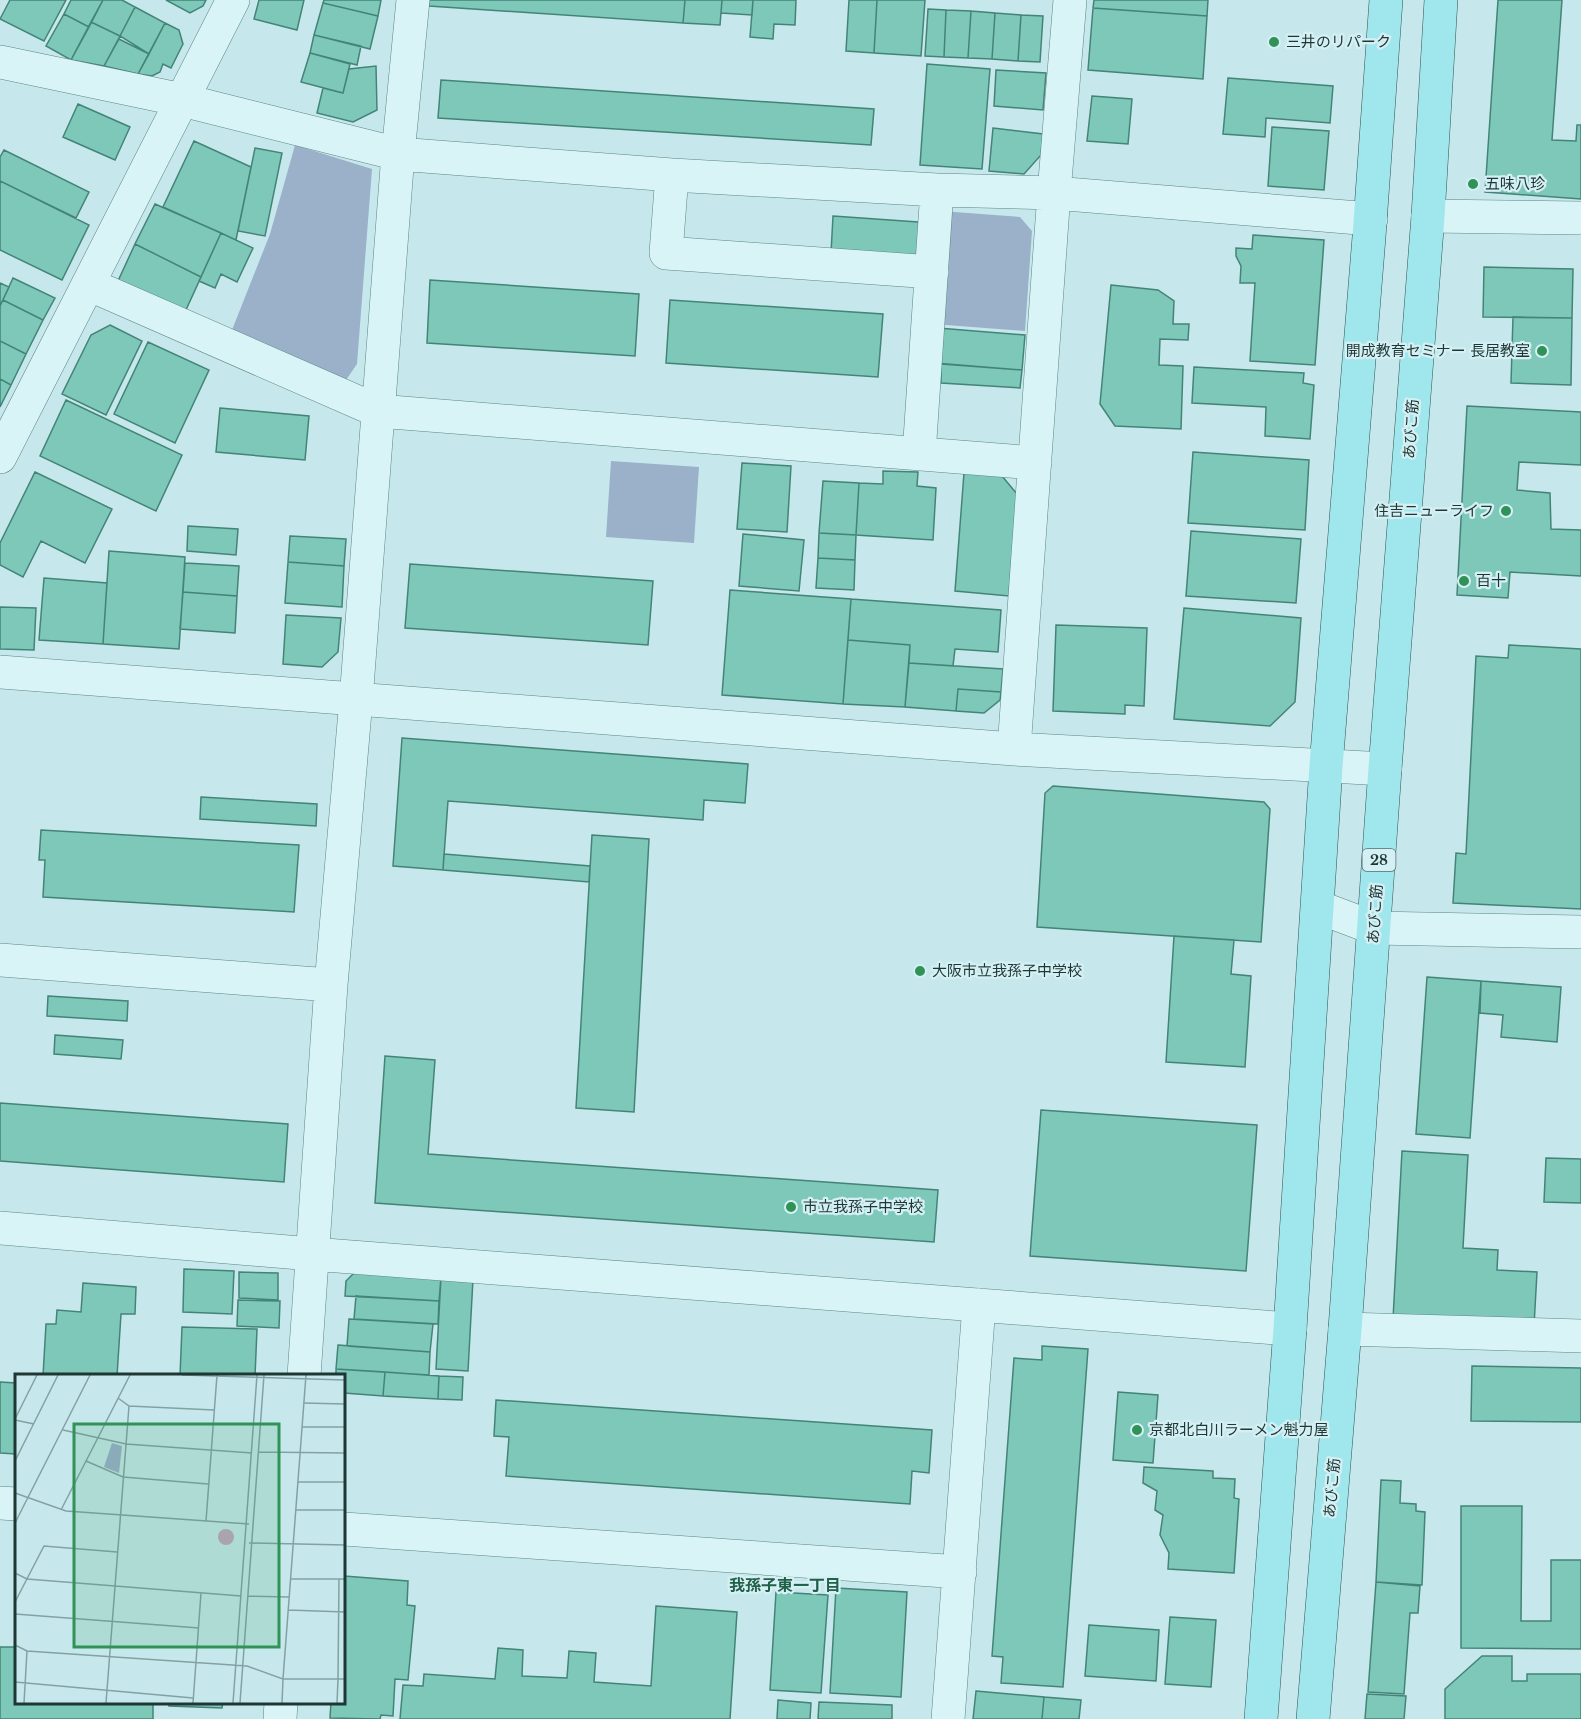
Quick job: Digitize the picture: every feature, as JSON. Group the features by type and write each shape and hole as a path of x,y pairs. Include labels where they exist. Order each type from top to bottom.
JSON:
{"main road":[{"path":"1261,1719 1290,1329 1326,766 1371,219 1386,0"},
{"name":"あびこ筋","path":"1313,1719 1345,1329 1428,216 1441,0"}],"street":[{"path":"0,457 233,0"},
{"path":"304,1374 331,985 356,700 398,154 413,0"},
{"path":"1014,749 1070,0"},
{"path":"0,62 182,100 398,154 672,175 937,190 1054,194 1371,219"},
{"path":"672,175 666,253 932,272"},
{"path":"920,454 937,190"},
{"path":"1428,216 1581,218"},
{"path":"88,284 378,411 1035,463"},
{"path":"0,672 1014,749 1385,769"},
{"path":"1318,907 1374,928 1581,932"},
{"path":"0,960 331,985"},
{"path":"0,1228 1290,1329"},
{"path":"948,1719 979,1305"},
{"path":"1345,1329 1581,1336"},
{"path":"0,1503 15,1504"},
{"path":"345,1529 960,1572"},
{"path":"280,1719 281,1704"}],"shaded area":[{"path":"295,145 372,169 357,364 346,380 232,330 270,234"},
{"path":"941,211 1020,217 1032,231 1025,331 933,324"},
{"path":"611,461 699,467 694,543 606,537"}],"building":[{"path":"10,0 66,0 44,41 0,19"},
{"path":"71,0 103,0 89,27 64,14"},
{"path":"103,0 122,0 135,7 120,36 91,22"},
{"path":"166,0 206,0 203,6 190,13"},
{"path":"259,0 304,0 297,30 254,19"},
{"path":"324,0 381,0 378,16 323,3"},
{"path":"429,0 685,0 683,23 429,6"},
{"path":"685,0 722,0 720,25 683,23"},
{"path":"722,0 753,0 752,15 721,13"},
{"path":"753,0 796,0 795,25 774,24 773,39 750,37"},
{"path":"849,0 877,0 874,53 846,51"},
{"path":"877,0 925,0 921,56 874,53"},
{"path":"1094,0 1208,0 1207,16 1093,8"},
{"path":"1498,0 1562,0 1552,140 1576,141 1577,125 1581,125 1581,199 1485,192"},
{"path":"323,3 378,16 370,49 314,35"},
{"path":"135,7 165,23 149,54 120,36"},
{"path":"1093,8 1207,16 1203,79 1088,70"},
{"path":"928,9 946,10 944,57 925,56"},
{"path":"946,10 971,11 968,58 944,57"},
{"path":"971,11 995,13 992,59 968,58"},
{"path":"995,13 1021,15 1018,61 992,59"},
{"path":"64,14 89,27 71,60 46,46"},
{"path":"1021,15 1043,16 1040,62 1018,61"},
{"path":"91,22 120,36 104,66 71,60"},
{"path":"165,23 179,30 183,44 171,68 163,64 160,72 152,76 138,74"},
{"path":"314,35 361,46 357,65 310,53"},
{"path":"119,39 149,54 138,74 104,66"},
{"path":"310,53 350,64 343,93 301,82"},
{"path":"927,64 990,69 982,169 920,165"},
{"path":"376,66 377,110 353,122 317,113 323,88 343,93 349,69"},
{"path":"996,70 1046,73 1043,110 994,106"},
{"path":"1228,78 1333,86 1330,123 1266,118 1265,137 1223,134"},
{"path":"441,80 874,109 871,145 438,118"},
{"path":"1092,96 1132,99 1128,144 1087,141"},
{"path":"78,104 130,127 115,160 63,137"},
{"path":"1272,127 1329,131 1324,190 1268,186"},
{"path":"993,128 1043,134 1041,155 1024,174 989,171"},
{"path":"194,141 251,167 236,240 163,207"},
{"path":"255,148 282,153 265,236 238,231"},
{"path":"4,150 89,192 76,218 0,181 0,157"},
{"path":"0,181 89,225 62,280 0,250"},
{"path":"155,204 221,233 201,277 135,244"},
{"path":"833,216 932,223 929,261 831,253"},
{"path":"221,233 253,248 237,282 221,274 215,288 199,281"},
{"path":"1253,235 1324,240 1315,365 1250,361 1255,283 1240,283 1241,266 1236,256 1236,248 1252,249"},
{"path":"135,244 201,277 185,312 118,281"},
{"path":"1484,267 1573,269 1572,318 1483,317"},
{"path":"13,278 55,298 43,320 3,300"},
{"path":"430,280 639,294 635,356 427,343"},
{"path":"0,283 9,287 0,306"},
{"path":"1111,285 1158,290 1174,301 1173,324 1189,324 1188,340 1160,339 1159,365 1183,366 1181,429 1115,426 1100,404"},
{"path":"3,300 43,320 26,354 0,341 0,306"},
{"path":"670,300 883,314 878,377 666,363"},
{"name":"開成教育セミナー 長居教室","path":"1513,317 1572,318 1571,385 1511,383"},
{"path":"110,325 142,341 106,415 62,394 91,335"},
{"path":"938,328 1025,335 1022,370 935,363"},
{"path":"0,341 26,354 11,385 0,379"},
{"path":"148,342 209,370 175,443 114,414"},
{"path":"941,364 1022,370 1020,388 941,383"},
{"path":"1194,367 1304,373 1303,383 1314,385 1310,439 1265,436 1266,407 1192,403"},
{"path":"0,379 11,385 0,407"},
{"path":"66,400 182,455 156,511 40,456"},
{"name":"住吉ニューライフ","path":"1467,406 1581,412 1581,465 1519,462 1517,490 1550,493 1551,529 1581,530 1581,576 1510,572 1508,598 1457,595"},
{"path":"220,408 309,416 305,460 216,452"},
{"path":"1193,452 1309,460 1305,530 1188,523"},
{"path":"742,463 791,466 787,532 737,529"},
{"path":"883,471 918,472 917,486 936,488 933,540 856,535 859,483 883,484"},
{"path":"35,472 112,509 85,563 41,541 23,577 0,565 0,543"},
{"path":"964,473 1002,476 1017,494 1009,596 955,591"},
{"path":"823,481 859,483 856,535 819,533"},
{"path":"188,526 238,529 236,555 187,551"},
{"path":"1191,531 1301,539 1296,603 1186,596"},
{"path":"819,533 856,535 855,560 818,558"},
{"path":"743,534 804,540 799,591 739,586"},
{"path":"290,536 346,539 344,566 288,562"},
{"path":"109,551 185,557 179,649 103,644"},
{"path":"818,558 855,560 854,590 816,588"},
{"path":"288,562 344,566 342,607 285,603"},
{"path":"185,563 239,566 237,596 183,592"},
{"path":"410,564 653,581 648,645 405,628"},
{"path":"44,578 107,583 103,644 39,640"},
{"path":"730,590 851,599 843,704 722,695"},
{"path":"183,592 237,596 235,633 180,629"},
{"path":"851,599 1001,610 998,652 955,649 953,666 909,663 910,645 848,640"},
{"path":"0,607 36,608 34,650 0,649"},
{"path":"1184,608 1301,618 1295,702 1270,726 1174,719"},
{"path":"286,615 341,618 338,652 322,667 283,664"},
{"path":"1056,625 1147,628 1144,706 1125,705 1125,714 1053,711"},
{"path":"848,640 910,645 905,707 843,704"},
{"path":"1509,645 1581,649 1581,909 1453,903 1456,853 1466,854 1476,656 1508,658"},
{"path":"909,663 1003,669 1001,692 958,689 956,711 905,707"},
{"path":"958,689 1001,692 1000,700 984,713 956,711"},
{"path":"402,738 748,764 745,803 704,800 703,820 448,801 443,870 393,866"},
{"path":"1053,786 1264,802 1270,809 1261,942 1037,927 1045,793"},
{"path":"201,797 317,804 316,826 200,819"},
{"path":"41,830 299,845 294,912 43,897 45,860 39,860"},
{"path":"592,835 649,839 634,1112 576,1108"},
{"path":"444,854 590,866 589,882 443,870"},
{"path":"1174,936 1234,940 1231,974 1251,976 1245,1067 1166,1062"},
{"path":"1427,977 1481,981 1470,1138 1416,1134"},
{"path":"1481,981 1561,987 1557,1042 1501,1037 1503,1015 1480,1013"},
{"path":"48,996 128,1001 127,1021 47,1016"},
{"path":"55,1035 123,1040 121,1059 54,1054"},
{"path":"385,1056 435,1060 428,1154 938,1190 934,1242 375,1203"},
{"path":"0,1103 288,1124 284,1182 0,1161"},
{"path":"1041,1110 1257,1125 1246,1271 1030,1256"},
{"path":"1402,1151 1468,1155 1463,1248 1498,1250 1497,1270 1537,1272 1534,1326 1393,1319"},
{"path":"1546,1158 1581,1159 1581,1203 1544,1202"},
{"path":"184,1269 234,1271 232,1314 183,1312"},
{"path":"239,1272 278,1273 278,1300 239,1298"},
{"path":"355,1272 441,1277 439,1301 345,1296 346,1281"},
{"path":"441,1277 473,1279 468,1371 436,1369"},
{"path":"83,1283 136,1287 135,1314 121,1314 117,1374 43,1374 46,1324 56,1324 57,1310 81,1312"},
{"path":"356,1296 439,1301 438,1324 354,1319"},
{"path":"238,1300 280,1301 279,1328 237,1326"},
{"path":"349,1319 433,1324 430,1352 347,1346"},
{"path":"182,1327 257,1329 255,1374 180,1374"},
{"path":"338,1345 430,1352 429,1375 336,1369"},
{"path":"1042,1346 1088,1349 1063,1687 1001,1683 1003,1657 992,1656 1014,1358 1042,1360"},
{"path":"1472,1366 1581,1368 1581,1422 1471,1421"},
{"path":"336,1369 385,1372 383,1396 345,1393 345,1374 336,1374"},
{"path":"385,1372 439,1376 438,1399 383,1396"},
{"path":"439,1376 463,1377 462,1400 438,1399"},
{"path":"0,1382 15,1383 15,1454 0,1453"},
{"path":"1118,1392 1158,1395 1153,1463 1113,1460"},
{"path":"496,1400 932,1430 929,1473 912,1471 910,1504 506,1476 509,1437 494,1436"},
{"path":"1144,1467 1213,1471 1213,1478 1235,1479 1234,1498 1239,1499 1234,1573 1168,1569 1169,1553 1160,1535 1163,1515 1155,1510 1157,1491 1143,1483"},
{"path":"1381,1480 1401,1481 1400,1503 1416,1504 1416,1511 1425,1512 1422,1585 1376,1582"},
{"path":"1461,1506 1522,1506 1521,1621 1551,1621 1551,1560 1581,1560 1581,1649 1461,1648"},
{"path":"345,1576 408,1581 407,1605 415,1606 408,1680 395,1679 393,1716 381,1715 380,1719 330,1718 331,1704 345,1704"},
{"path":"1376,1582 1420,1586 1418,1613 1410,1613 1404,1694 1368,1692"},
{"path":"836,1588 907,1592 901,1697 830,1693"},
{"path":"776,1592 828,1595 821,1693 770,1690"},
{"path":"656,1606 737,1612 730,1719 400,1719 403,1685 423,1686 424,1674 495,1679 498,1648 523,1650 522,1676 567,1678 569,1651 596,1653 594,1682 651,1686"},
{"path":"1170,1617 1216,1620 1211,1687 1165,1684"},
{"path":"1089,1625 1159,1630 1156,1681 1085,1676"},
{"path":"0,1647 15,1647 15,1704 153,1704 153,1719 0,1719"},
{"path":"1482,1656 1512,1656 1512,1681 1527,1681 1527,1674 1581,1674 1581,1719 1445,1719 1445,1689"},
{"path":"976,1691 1044,1697 1042,1719 973,1719"},
{"path":"1367,1694 1406,1696 1404,1719 1365,1719"},
{"path":"1044,1697 1081,1700 1079,1719 1042,1719"},
{"path":"778,1700 811,1703 810,1719 777,1719"},
{"path":"819,1702 892,1705 892,1719 818,1719"},
{"path":"169,1704 223,1704 222,1708 169,1706"}],"place":[{"name":"三井のリパーク","path":"1274,42"},
{"name":"五味八珍","path":"1473,184"},
{"name":"開成教育セミナー 長居教室","path":"1542,351"},
{"name":"住吉ニューライフ","path":"1506,511"},
{"name":"百十","path":"1464,581"},
{"name":"大阪市立我孫子中学校","path":"920,971"},
{"name":"市立我孫子中学校","path":"791,1207"},
{"name":"京都北白川ラーメン魁力屋","path":"1137,1430"}],"district":[{"name":"我孫子東一丁目","path":"785,1585"}]}
